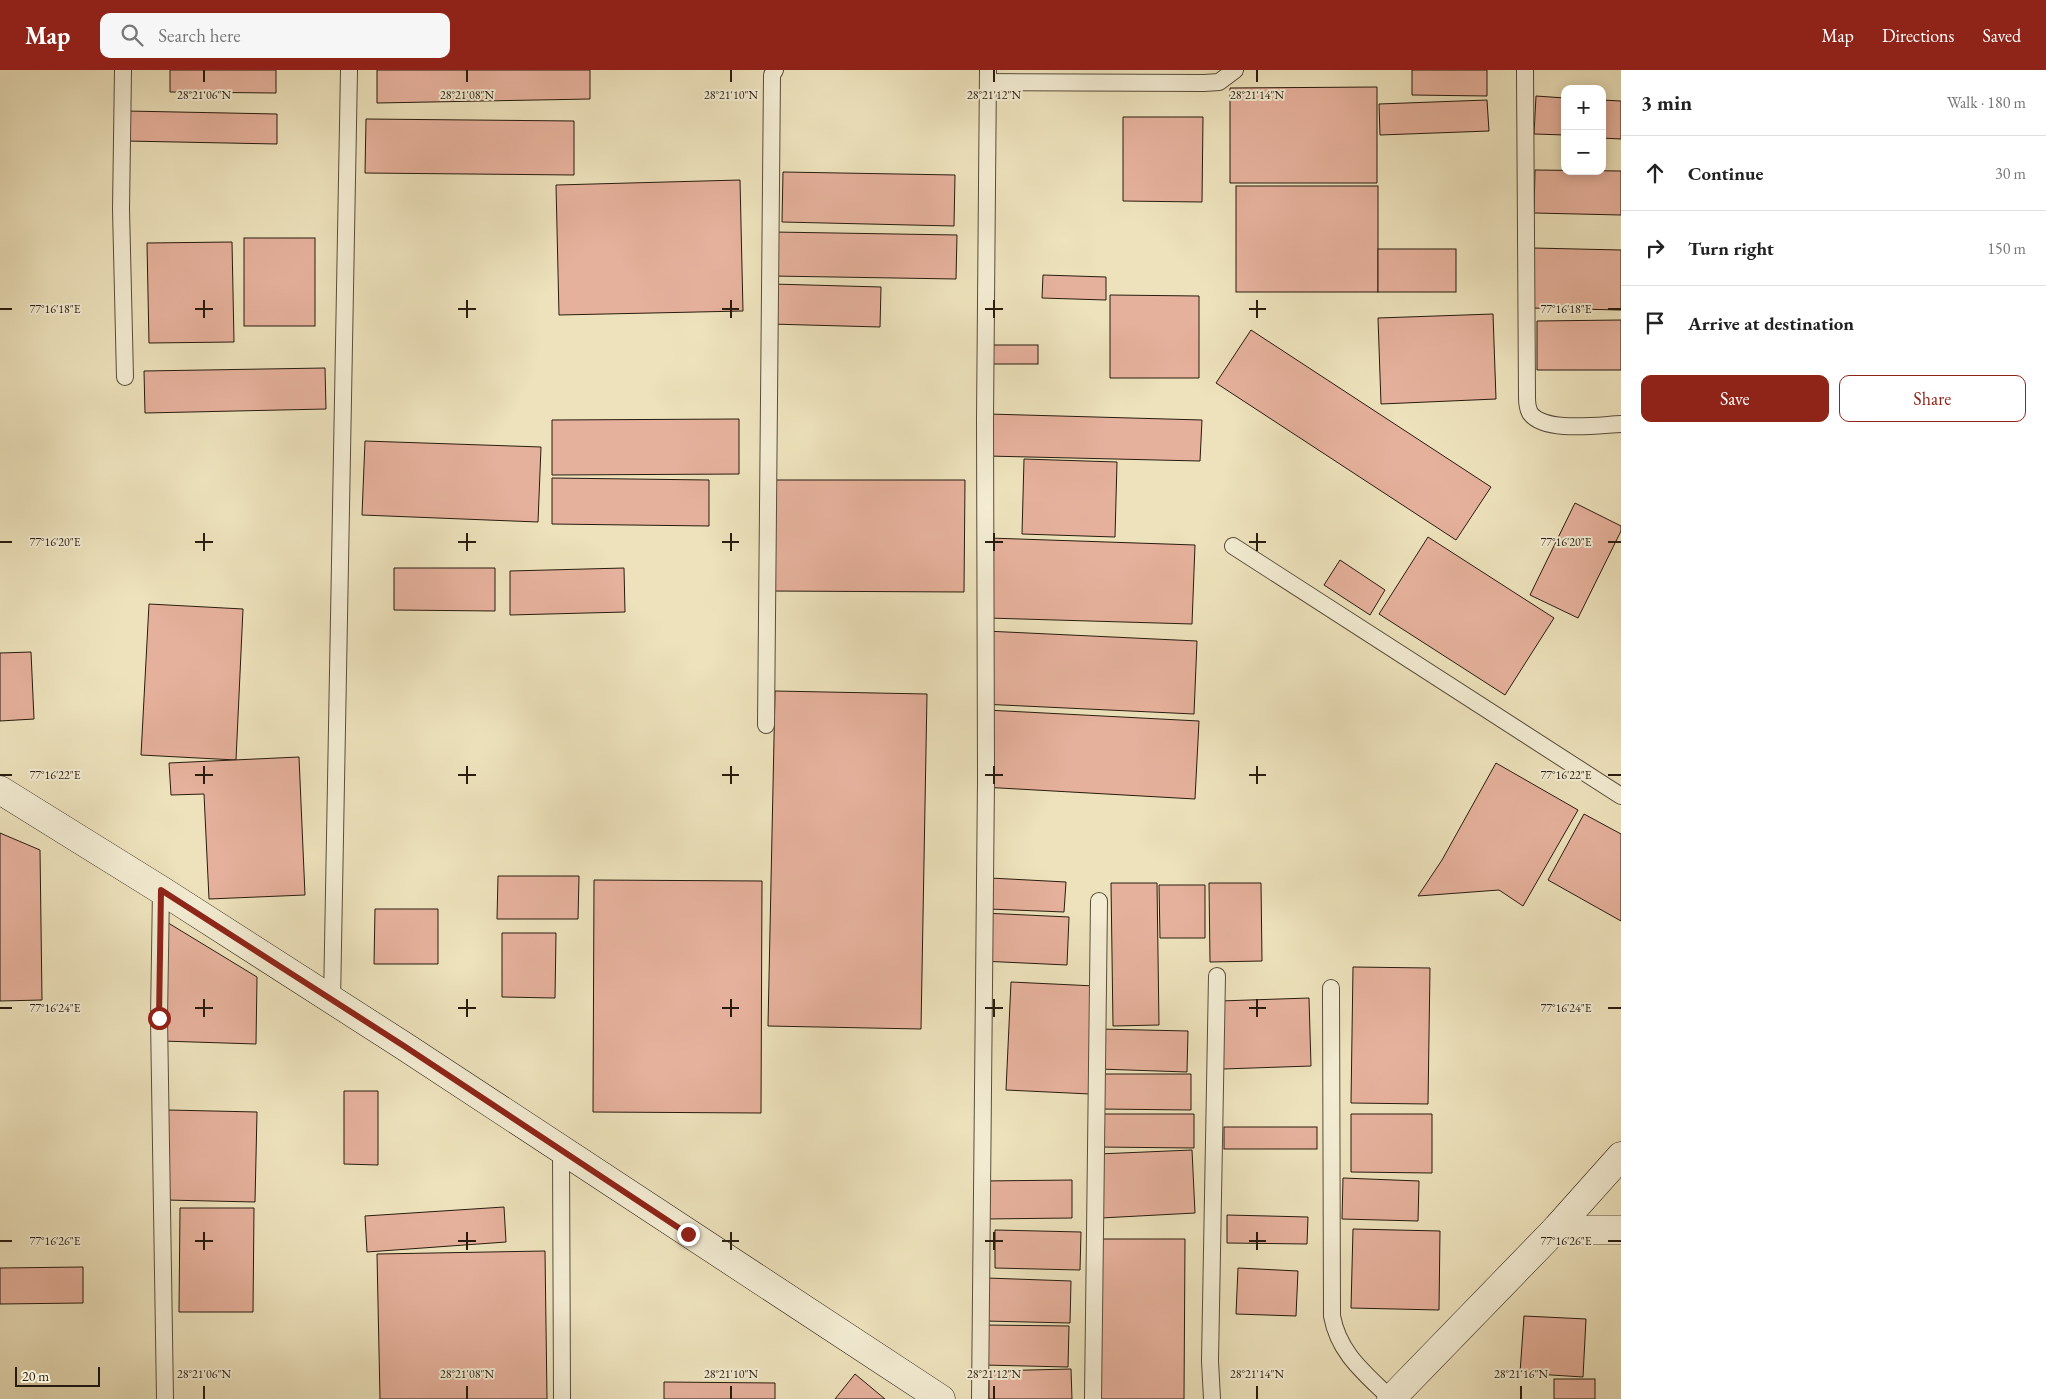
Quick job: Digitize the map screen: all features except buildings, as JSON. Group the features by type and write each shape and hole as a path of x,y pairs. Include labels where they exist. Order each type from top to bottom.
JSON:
{"street":[{"path":"0,790 161,890 941,1399"},
{"path":"1391,1399 1555,1230 1621,1156"},
{"path":"1555,1230 1621,1230"}],"lane":[{"path":"123,70 121,209 125,377"},
{"path":"332,1001 349,70"},
{"path":"766,725 772,75 775,70"},
{"path":"980,1399 986,790 985,409 988,76 1204,83 1219,82 1235,70"},
{"path":"1525,70 1527,398 1529,412 1538,420 1551,425 1621,424"},
{"path":"1233,546 1621,796"},
{"path":"161,890 159,1018 164,1399"},
{"path":"1093,1399 1100,901"},
{"path":"1212,1399 1210,1361 1217,976"},
{"path":"1331,988 1332,1316 1339,1343 1358,1366 1391,1399"},
{"path":"561,1150 562,1399"}],"route":[{"path":"159,1018 161,890 404,1046 688,1234"}]}
